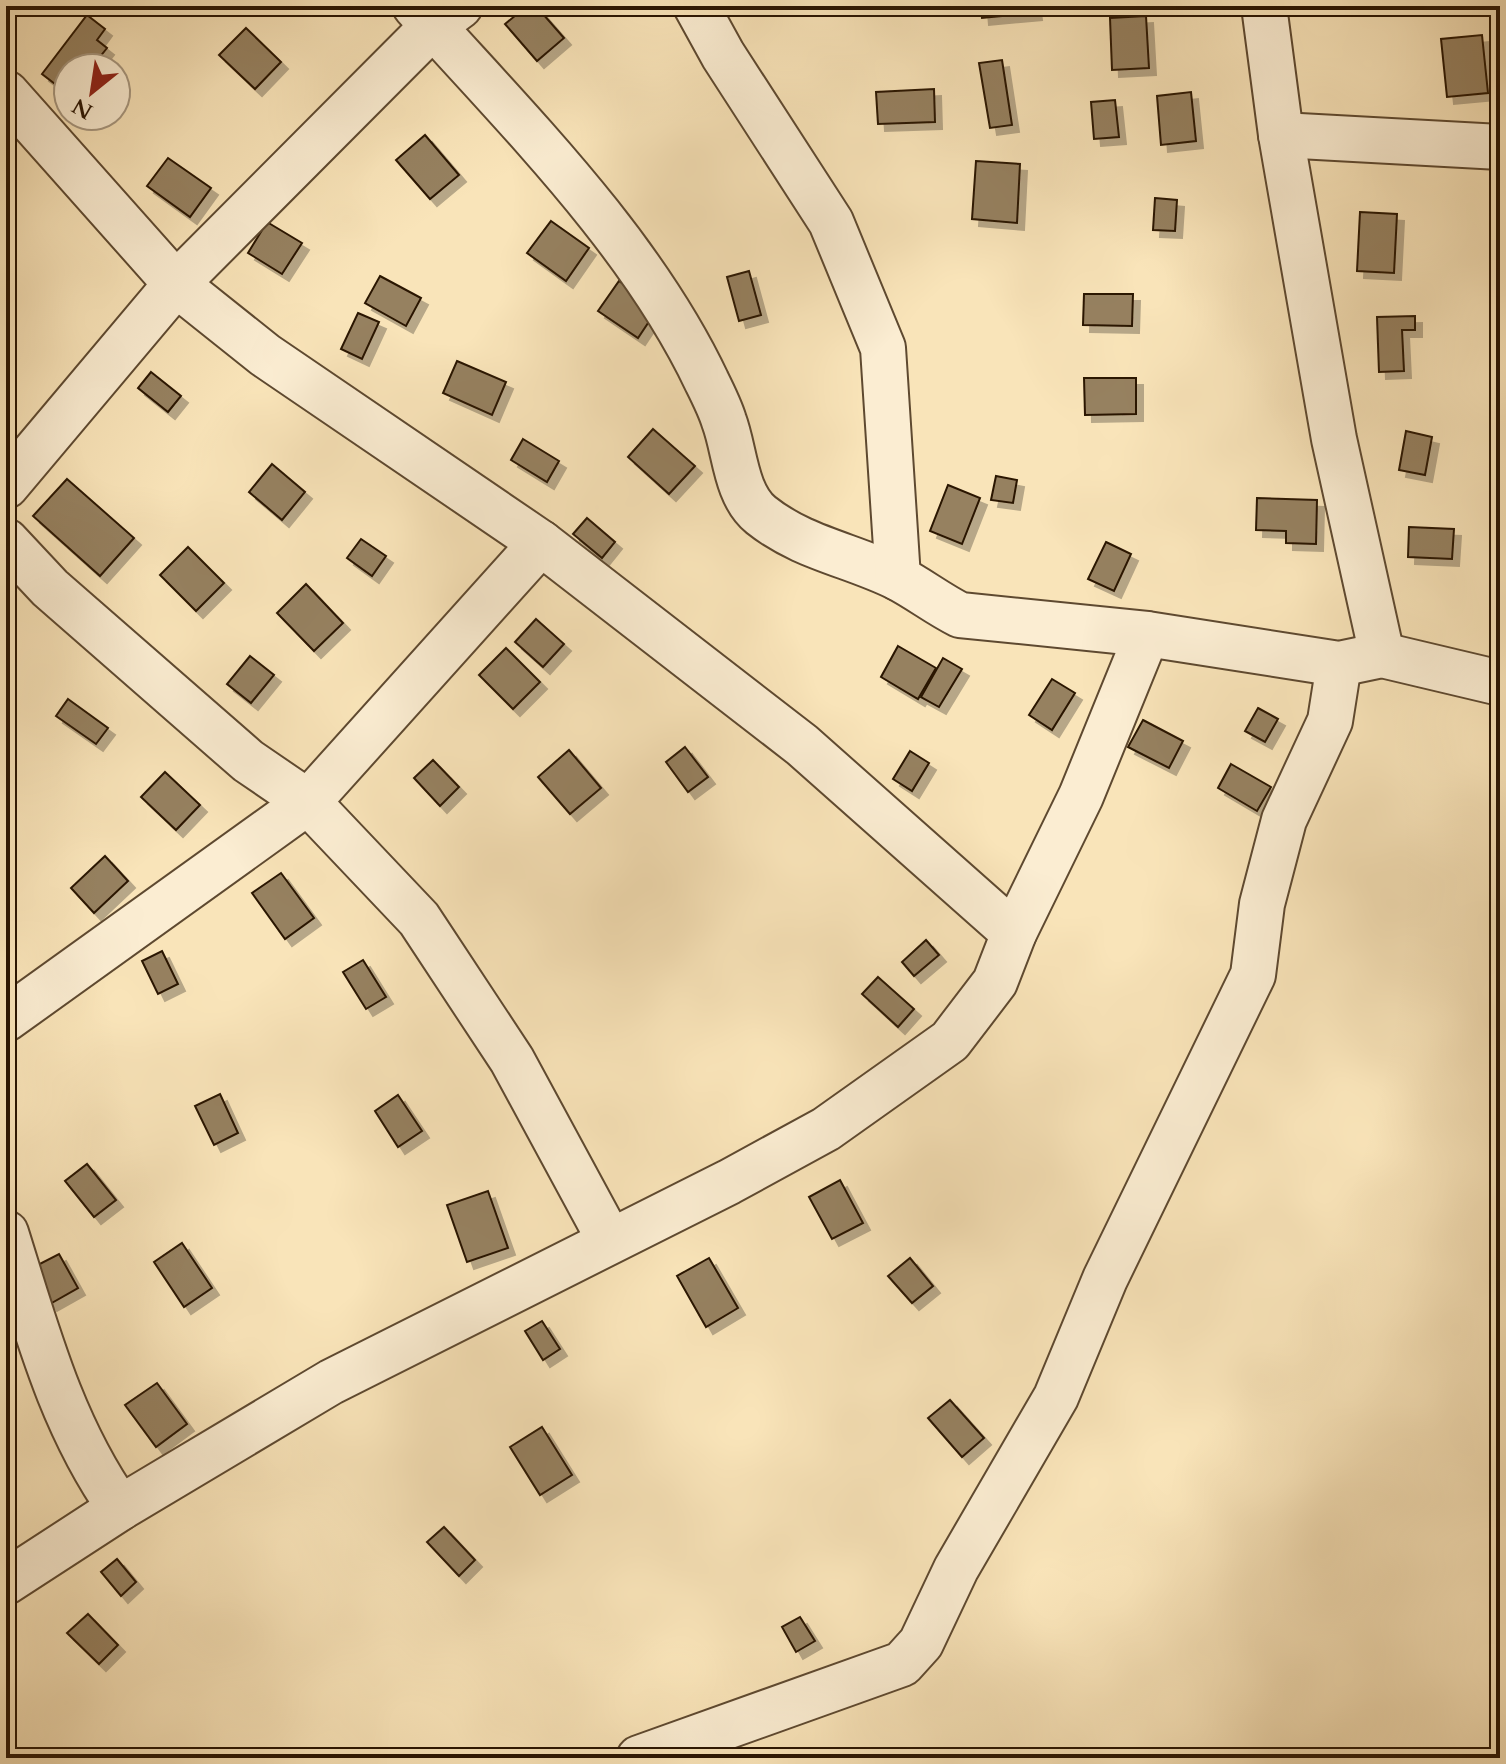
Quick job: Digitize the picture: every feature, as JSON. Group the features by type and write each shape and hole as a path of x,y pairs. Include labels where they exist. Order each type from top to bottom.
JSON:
{"street":[{"path":"696,6 723,55 831,222 883,348 898,578"},
{"path":"1264,6 1281,135 1334,439 1382,655"},
{"path":"6,486 176,284 436,13 663,300 718,406 747,498 759,514 808,544 898,578 936,604 960,615 1147,634 1339,664 1382,655 1500,683"},
{"path":"6,93 176,284 265,355 541,543 802,745 1014,933"},
{"path":"1281,135 1500,147"},
{"path":"6,541 50,588 236,751 308,802 419,919 512,1060 610,1241"},
{"path":"6,1019 308,802 541,543"},
{"path":"6,1582 120,1508 331,1382 729,1182 826,1129 950,1041 995,982 1014,933 1081,796 1147,634"},
{"path":"639,1758 902,1664 921,1643 956,1569 1056,1397 1105,1279 1253,975 1262,904 1284,820 1330,721 1339,664"},
{"path":"6,1233 64,1409 96,1474 120,1508"}],"building":[{"path":"527,6 536,6 564,38 537,61 505,24"},
{"path":"981,6 1034,6 1035,13 982,18"},
{"path":"87,15 105,29 97,40 107,48 104,52 59,52"},
{"path":"1146,16 1149,68 1112,70 1110,18"},
{"path":"246,28 281,62 255,89 219,55"},
{"path":"1482,35 1488,93 1447,97 1441,39"},
{"path":"1002,60 1012,125 990,128 979,63"},
{"path":"52,61 52,82 42,74"},
{"path":"934,89 935,122 878,124 876,92"},
{"path":"1191,92 1196,141 1161,145 1157,96"},
{"path":"1115,100 1119,137 1094,139 1091,102"},
{"path":"425,135 459,175 430,199 396,160"},
{"path":"168,158 211,188 190,217 147,186"},
{"path":"976,161 1020,164 1017,223 972,219"},
{"path":"1495,173 1500,173 1500,233 1493,233"},
{"path":"1155,198 1177,200 1175,231 1153,230"},
{"path":"1360,212 1397,214 1394,273 1357,271"},
{"path":"551,221 589,248 566,281 527,253"},
{"path":"267,222 302,243 282,274 248,253"},
{"path":"749,271 761,315 739,321 727,277"},
{"path":"380,276 421,298 406,326 365,303"},
{"path":"619,281 658,308 638,338 598,311"},
{"path":"1084,294 1133,294 1132,326 1083,325"},
{"path":"358,313 379,322 362,359 341,349"},
{"path":"1415,316 1415,330 1402,330 1404,371 1379,372 1377,317"},
{"path":"457,361 506,382 492,415 443,393"},
{"path":"151,372 181,396 168,412 138,388"},
{"path":"1084,378 1136,378 1136,414 1085,415"},
{"path":"653,429 695,466 669,494 628,457"},
{"path":"1406,431 1432,437 1425,475 1399,470"},
{"path":"523,439 559,461 547,482 511,460"},
{"path":"272,464 305,492 282,520 249,492"},
{"path":"996,476 1017,480 1013,503 991,500"},
{"path":"67,479 134,538 100,576 33,516"},
{"path":"948,485 980,498 962,544 930,531"},
{"path":"1257,498 1317,500 1316,544 1286,543 1286,531 1256,530"},
{"path":"587,518 615,542 602,558 573,534"},
{"path":"1409,527 1454,529 1452,559 1408,557"},
{"path":"361,539 386,556 372,576 347,558"},
{"path":"1106,542 1131,554 1114,591 1088,579"},
{"path":"188,547 224,583 196,611 160,575"},
{"path":"306,584 343,623 314,651 277,613"},
{"path":"536,619 564,644 543,667 515,642"},
{"path":"898,646 936,668 918,699 881,677"},
{"path":"506,648 540,682 513,709 479,675"},
{"path":"250,656 274,675 251,703 227,684"},
{"path":"943,658 962,669 939,707 921,697"},
{"path":"1052,679 1075,693 1052,730 1029,715"},
{"path":"68,699 108,728 96,744 56,716"},
{"path":"1258,708 1278,719 1265,742 1245,731"},
{"path":"1143,720 1183,741 1169,768 1128,747"},
{"path":"685,747 708,777 688,792 666,762"},
{"path":"569,750 601,788 570,814 538,777"},
{"path":"910,751 929,763 912,791 893,779"},
{"path":"433,760 459,787 440,806 414,778"},
{"path":"1231,764 1271,787 1257,811 1218,788"},
{"path":"165,772 200,805 176,830 141,797"},
{"path":"105,856 128,881 94,913 71,888"},
{"path":"281,873 314,918 285,939 252,893"},
{"path":"926,940 939,955 914,976 902,962"},
{"path":"162,951 178,984 158,994 142,961"},
{"path":"363,960 386,997 366,1009 343,972"},
{"path":"878,977 914,1009 898,1027 862,994"},
{"path":"220,1094 238,1133 214,1145 195,1106"},
{"path":"398,1095 422,1131 398,1147 375,1111"},
{"path":"87,1164 116,1200 94,1217 65,1181"},
{"path":"840,1180 863,1223 832,1239 809,1197"},
{"path":"488,1191 508,1248 467,1262 447,1205"},
{"path":"182,1243 212,1288 184,1307 154,1262"},
{"path":"59,1254 78,1288 50,1304 30,1269"},
{"path":"709,1258 738,1308 706,1327 677,1276"},
{"path":"910,1258 933,1286 912,1303 888,1276"},
{"path":"542,1321 560,1349 543,1360 525,1331"},
{"path":"157,1383 187,1424 156,1447 125,1405"},
{"path":"950,1400 984,1438 962,1457 928,1418"},
{"path":"542,1427 572,1475 540,1495 510,1447"},
{"path":"444,1527 475,1560 459,1576 427,1542"},
{"path":"117,1559 136,1582 121,1596 101,1572"},
{"path":"88,1614 118,1645 99,1664 67,1633"},
{"path":"800,1617 815,1641 796,1652 782,1627"}]}
